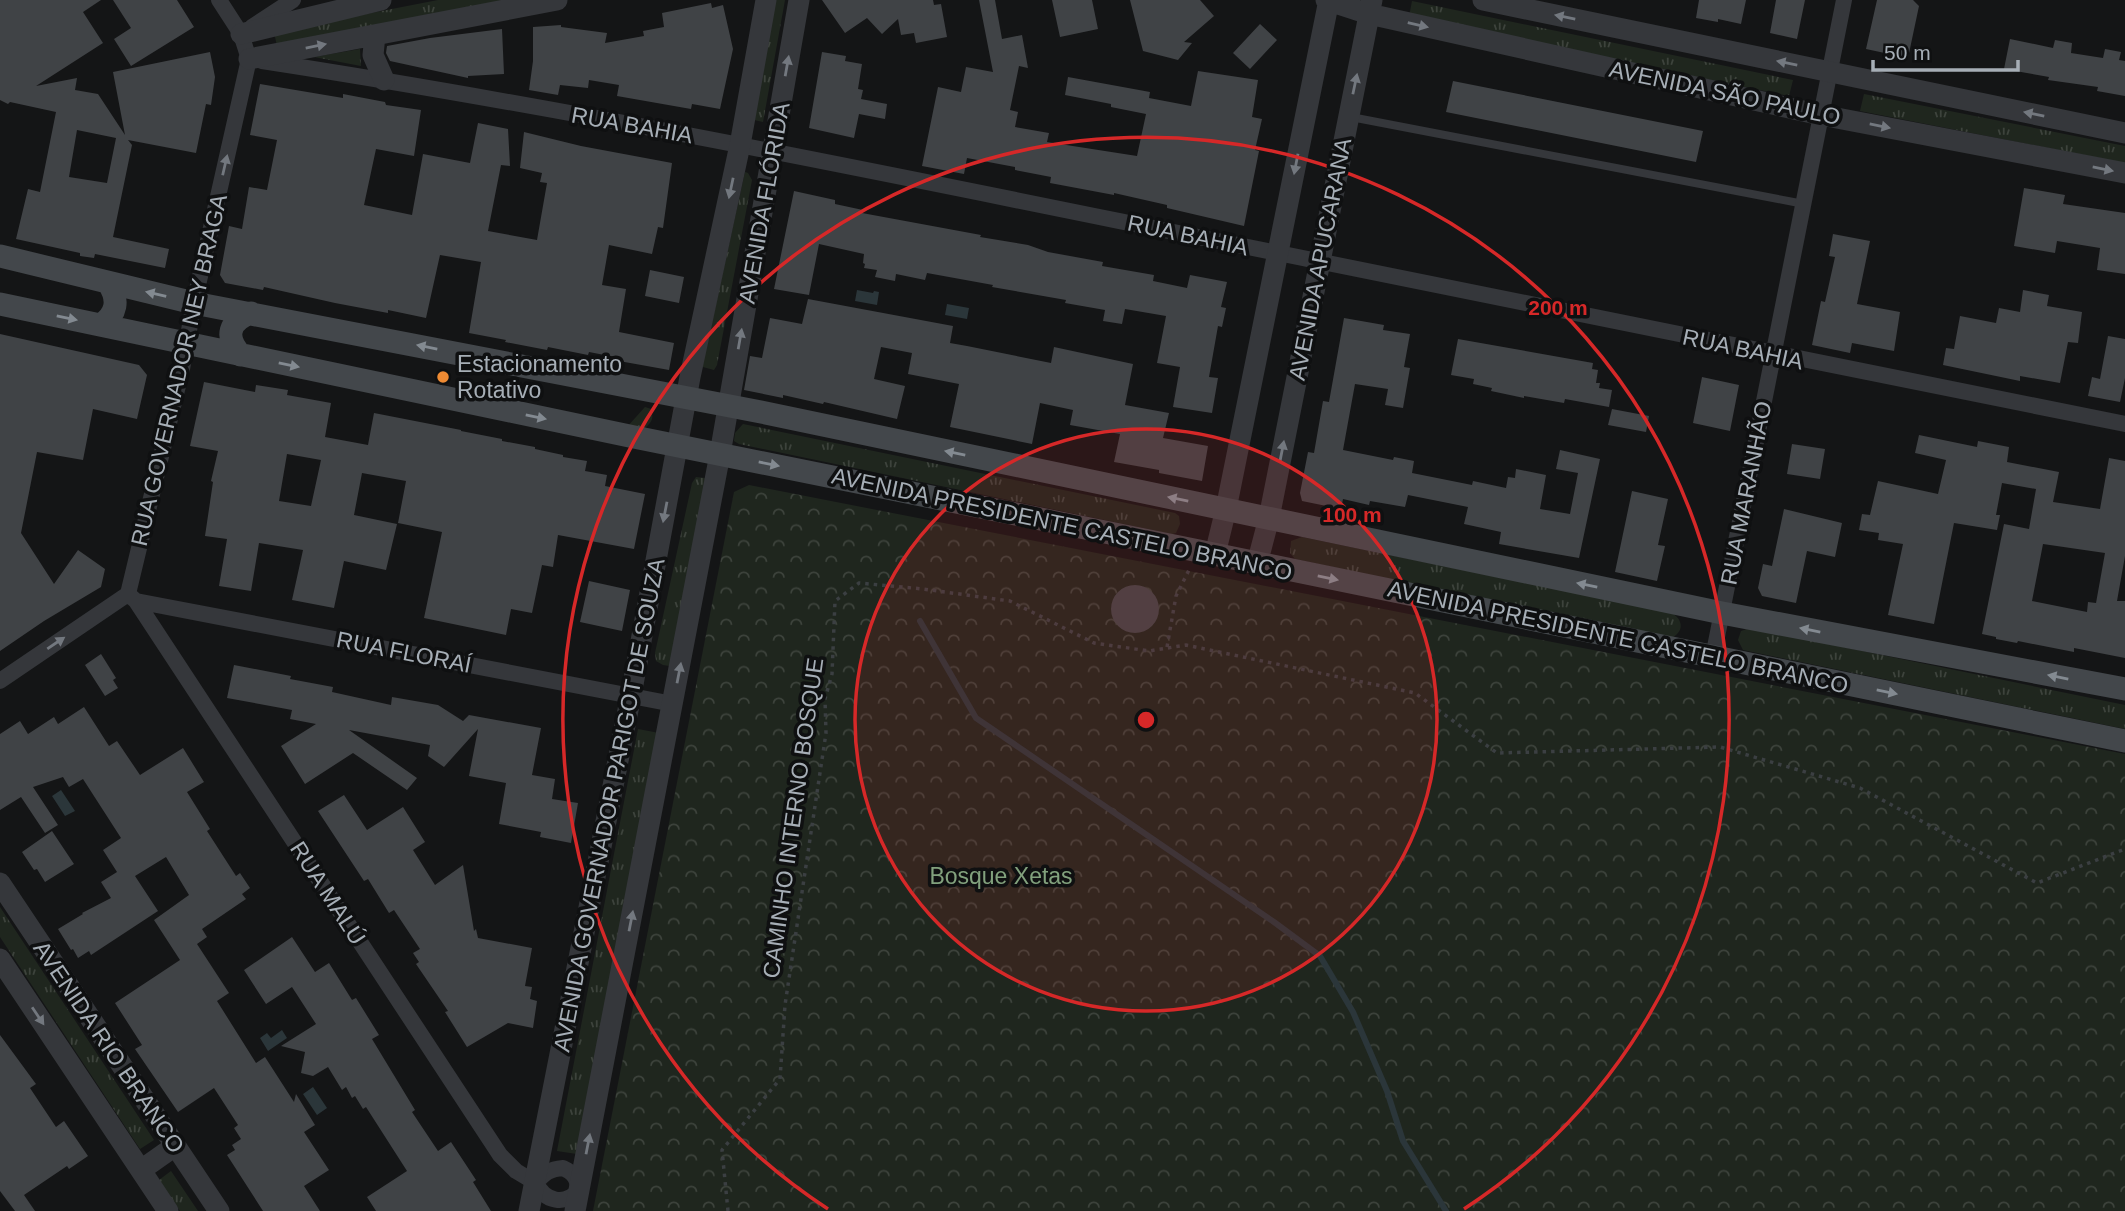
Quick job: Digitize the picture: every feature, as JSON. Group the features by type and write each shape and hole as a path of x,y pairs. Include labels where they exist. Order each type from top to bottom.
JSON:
{"main road":[{"name":"AVENIDA PRESIDENTE CASTELO BRANCO","path":"0,256 194,303 729,406 1722,613 2125,689"},
{"path":"102,325 114,311 116,301 109,284"},
{"name":"AVENIDA PRESIDENTE CASTELO BRANCO","path":"0,304 2125,741"},
{"path":"241,355 233,347 230,336 233,325 241,317 251,313"}],"street":[{"path":"219,0 241,34 249,59 558,0"},
{"path":"241,34 293,0"},
{"name":"AVENIDA FLÓRIDA","path":"687,398 740,145 766,0"},
{"name":"AVENIDA FLÓRIDA","path":"729,406 799,0"},
{"name":"AVENIDA SÃO PAULO","path":"1329,0 1370,7 1821,115 2125,173"},
{"name":"AVENIDA APUCARANA","path":"1207,552 1226,509 1329,0"},
{"name":"AVENIDA SÃO PAULO","path":"1483,0 2125,133"},
{"name":"RUA MARANHÃO","path":"1713,657 1844,0"},
{"path":"241,34 372,1"},
{"name":"AVENIDA APUCARANA","path":"1257,564 1269,518 1370,7"},
{"path":"375,35 373,55 384,79"},
{"name":"RUA BAHIA","path":"249,59 384,79 772,150 1774,356 2125,424"},
{"name":"RUA GOVERNADOR NEY BRAGA","path":"132,597 249,59"},
{"name":"AVENIDA GOVERNADOR PARIGOT DE SOUZA","path":"529,1211 687,398"},
{"name":"AVENIDA GOVERNADOR PARIGOT DE SOUZA","path":"575,1211 729,406"},
{"path":"0,681 132,597"},
{"name":"RUA FLORAÍ","path":"132,597 673,704"},
{"name":"RUA MALÚ","path":"132,597 500,1155 516,1171 536,1183"},
{"name":"AVENIDA RIO BRANCO","path":"0,883 219,1211"},
{"name":"AVENIDA RIO BRANCO","path":"0,959 169,1211"},
{"path":"141,1170 176,1146"},
{"path":"564,1168 573,1172 578,1180 579,1190 573,1197 556,1201 540,1192 536,1183 542,1174 564,1168"}],"lane":[{"path":"1348,116 1804,204"}],"path":[{"path":"1167,648 1176,596 1207,552"},
{"name":"CAMINHO INTERNO BOSQUE","path":"728,1211 722,1150 780,1079 785,1005 826,733 825,699 832,674 835,601 859,583 1010,601 1094,643 1149,650 1186,645 1415,693 1497,752 1720,747 1860,788 2038,883 2125,849"}],"green space":[{"path":"438,0 510,0 277,46 274,32"},
{"path":"773,0 785,0 763,122 750,119"},
{"path":"1412,1 1793,80 1789,96 1409,17"},
{"path":"360,49 361,66 314,57"},
{"path":"1864,94 2125,146 2125,163 1860,111"},
{"path":"745,172 752,180 714,370 703,367 703,363"},
{"path":"645,407 652,412 649,424 644,429 627,427"},
{"path":"743,424 1175,513 1179,516 1180,524 1176,533 1172,534 739,444 734,441 735,433"},
{"path":"696,477 705,478 710,483 670,666 663,665 656,661 655,653 692,483"},
{"name":"Bosque Xetas","path":"749,485 2125,754 2125,1211 593,1211 734,492"},
{"path":"1302,537 1672,613 1679,620 1681,627 1674,637 1669,639 1295,559 1290,553 1291,541"},
{"path":"1750,628 2125,705 2125,729 1743,650 1738,640 1741,631"},
{"path":"638,729 659,733 577,1154 557,1151"},
{"path":"0,907 154,1140 140,1149 0,937"},
{"path":"171,1171 198,1211 180,1211 159,1180"}],"shaded area":[{"path":"857,290 879,292 877,305 855,301"},
{"path":"947,304 969,308 967,319 945,315"},
{"path":"61,790 75,811 65,816 52,796"},
{"path":"282,1030 287,1038 268,1051 260,1038 267,1033 271,1038"},
{"path":"313,1087 327,1108 317,1115 303,1094"}],"building":[{"path":"0,0 101,0 83,12 103,43 36,86 77,78 75,90 98,94 125,135 113,72 210,52 215,77 211,105 206,104 196,153 128,140 132,145 113,237 169,249 165,268 95,254 94,258 80,256 80,253 16,239 28,189 40,192 56,112 10,102 8,104 0,100","holes":["77,130 116,138 107,183 69,177"]},
{"path":"113,0 177,0 194,27 131,66 114,39 131,28"},
{"path":"822,0 933,0 934,5 941,4 947,37 916,43 914,33 901,35 898,19 882,34 867,18 845,33"},
{"path":"979,0 995,0 1002,39 1022,35 1028,68 1019,66 1010,110 1018,112 1015,127 1049,133 1047,142 1137,156 1146,114 1065,95 1068,77 1150,92 1149,98 1191,106 1198,71 1258,80 1252,117 1262,119 1255,150 1259,151 1244,226 1114,193 1050,183 1051,177 967,158 964,174 922,166 938,87 961,92 966,67 993,72"},
{"path":"1052,0 1092,0 1098,29 1060,37"},
{"path":"1130,0 1200,0 1214,16 1184,42 1192,43 1178,60 1143,51"},
{"path":"1699,0 1746,0 1741,24 1696,18"},
{"path":"1776,0 1805,0 1797,39 1770,33"},
{"path":"1877,0 1913,0 1919,6 1908,58 1866,49"},
{"path":"711,3 712,8 723,5 733,49 720,109 692,104 691,109 617,96 619,85 589,80 588,88 560,85 558,95 529,90 533,61 533,27 561,25 607,33 605,43 644,36 643,31 664,27 662,13"},
{"path":"1260,24 1277,40 1250,69 1233,53"},
{"path":"502,29 504,74 468,78 390,61 386,53 387,46"},
{"path":"2010,39 2053,48 2055,40 2072,43 2071,53 2103,58 2105,49 2121,52 2119,60 2125,61 2125,96 2097,91 2098,87 2048,80 2049,77 2004,69"},
{"path":"822,52 846,56 845,61 862,64 858,89 863,90 861,99 887,104 885,119 859,114 854,138 809,128"},
{"path":"1453,81 1703,131 1696,162 1446,112"},
{"path":"260,84 343,98 343,94 385,102 386,105 421,110 414,156 376,149 364,205 412,215 423,154 470,163 478,123 508,129 510,166 501,165 488,231 537,240 547,183 540,182 542,173 520,168 524,132 672,163 663,228 658,227 652,254 609,245 602,285 626,289 619,332 674,343 669,370 619,361 620,358 589,352 588,355 548,347 547,350 469,333 481,262 440,255 426,318 335,303 264,287 263,290 225,283 220,275 229,226 242,229 249,187 267,190 277,140 250,135"},
{"path":"2024,188 2065,195 2063,204 2125,213 2125,274 2097,270 2100,248 2057,241 2055,253 2014,246"},
{"path":"794,191 835,200 835,204 863,210 862,213 981,235 980,237 1103,262 1102,266 1154,275 1153,281 1187,288 1190,275 1227,282 1221,307 1226,308 1222,327 1218,326 1209,377 1218,378 1212,413 1173,407 1180,367 1157,363 1166,316 1125,309 1122,324 1103,321 1105,310 992,287 993,285 927,273 925,280 896,274 895,281 875,277 877,270 864,268 864,254 819,244 809,295 774,289"},
{"path":"1833,234 1870,241 1857,304 1900,312 1894,351 1852,343 1850,353 1812,345 1821,301 1825,302 1835,257 1829,256"},
{"path":"650,270 684,277 679,303 645,296"},
{"path":"2023,290 2049,295 2047,306 2082,312 2078,343 2068,342 2060,383 2020,376 2020,381 1943,365 1946,348 1954,349 1960,316 1996,323 1999,308 2020,312"},
{"path":"808,299 953,326 950,343 1051,363 1054,347 1133,364 1125,405 1169,413 1163,438 1208,446 1202,481 1114,462 1120,434 1070,425 1073,410 1040,403 1032,444 950,427 959,384 908,374 912,353 881,347 874,379 905,386 897,419 824,402 823,404 783,395 783,398 744,390 750,356 762,358 770,318 802,324"},
{"path":"1344,318 1384,325 1383,330 1410,334 1404,367 1410,368 1403,408 1385,405 1388,389 1355,384 1343,450 1393,460 1394,457 1414,461 1412,473 1472,485 1473,481 1506,488 1508,477 1515,478 1516,469 1546,475 1540,509 1570,514 1578,473 1556,469 1560,450 1600,459 1579,558 1499,544 1501,532 1464,524 1468,507 1408,495 1405,507 1370,501 1369,505 1343,499 1341,509 1302,501 1300,493 1308,452 1314,453 1323,401 1329,402"},
{"path":"0,334 139,365 147,375 137,419 93,409 83,460 37,452 21,533 54,584 78,550 105,569 101,587 0,651"},
{"path":"2108,336 2125,339 2125,378 2120,402 2088,396 2092,377 2100,379"},
{"path":"1458,339 1593,363 1592,369 1598,370 1596,383 1600,383 1599,388 1612,390 1609,407 1565,399 1564,403 1524,398 1491,391 1492,388 1473,384 1474,379 1451,375"},
{"path":"1702,377 1739,385 1730,431 1693,423"},
{"path":"204,382 255,392 256,385 288,390 287,395 331,403 325,437 368,445 374,413 502,439 563,457 587,461 585,471 607,475 605,486 645,494 634,549 558,535 553,567 542,565 532,613 511,609 506,635 424,618 442,532 398,523 406,481 362,473 354,515 397,524 386,570 344,561 334,608 292,600 303,550 259,543 251,591 219,586 227,539 205,536 211,481 218,451 190,446","holes":["287,454 321,460 311,506 279,501"]},
{"path":"1612,409 1649,416 1646,432 1608,425"},
{"path":"1919,435 1977,447 1978,441 2009,447 2007,462 2059,472 2053,502 2100,509 2109,458 2125,461 2125,556 2117,601 2125,601 2125,658 2074,648 2074,652 2018,641 2017,643 1982,634 2004,524 2029,529 2036,489 2002,483 1996,515 2000,515 1997,530 1954,523 1934,624 1888,615 1903,544 1878,540 1879,533 1859,530 1862,514 1870,515 1878,481 1938,494 1946,460 1915,453","holes":["2043,544 2105,553 2096,603 2088,602 2087,612 2032,601"]},
{"path":"1792,444 1825,449 1820,479 1787,474"},
{"path":"1632,491 1668,499 1658,545 1665,546 1657,581 1615,572"},
{"path":"1784,509 1842,523 1835,557 1807,551 1796,603 1762,596 1758,588 1763,564 1772,566"},
{"path":"589,581 630,590 622,631 580,622"},
{"path":"1135,585 1152,592 1159,609 1152,626 1135,633 1118,626 1111,609 1118,592"},
{"path":"101,654 116,678 113,680 118,688 105,696 85,665"},
{"path":"234,665 291,676 290,679 333,687 332,692 391,705 392,697 438,705 463,721 469,715 541,728 532,775 555,779 552,799 578,803 571,843 540,837 541,832 499,824 506,783 469,776 478,729 444,767 428,756 430,745 349,730 417,778 407,790 353,753 305,784 281,746 316,724 290,719 292,710 227,698"},
{"path":"84,707 109,746 117,741 140,775 183,748 204,782 187,792 210,829 207,831 236,876 240,873 250,888 242,894 246,899 202,929 207,937 197,944 229,993 217,1001 256,1063 265,1057 294,1102 296,1094 315,1125 304,1132 329,1170 304,1186 320,1211 263,1211 227,1155 235,1150 232,1145 241,1139 234,1128 238,1125 214,1088 178,1112 135,1049 142,1045 115,1003 180,960 154,920 189,895 166,857 135,876 158,911 91,955 89,951 78,958 58,929 111,898 101,882 117,872 103,850 121,838 83,779 69,787 63,777 33,787 58,825 45,833 21,797 0,810 0,734 20,721 28,734 54,717 58,724"},
{"path":"344,795 367,830 403,807 425,842 413,850 435,885 463,865 474,931 476,929 478,938 532,948 525,986 532,987 530,999 537,1001 533,1028 508,1023 467,1047 445,1012 448,1011 416,964 419,962 413,953 420,949 394,910 389,913 368,879 364,881 318,811"},
{"path":"52,831 74,864 45,882 22,852"},
{"path":"292,937 315,972 329,963 352,1000 356,998 379,1035 372,1039 415,1110 412,1112 438,1151 451,1142 476,1180 473,1182 491,1211 376,1211 367,1197 407,1171 366,1107 363,1109 355,1096 352,1098 346,1087 342,1090 328,1067 313,1076 301,1073 305,1052 281,1046 316,1024 292,987 266,1004 244,970"},
{"path":"0,1035 36,1084 30,1088 56,1127 64,1121 88,1156 69,1169 67,1166 24,1195 35,1211 15,1211 0,1191"}],"waterway":[{"path":"920,621 976,718 1320,956 1353,1012 1387,1091 1403,1141 1446,1211"}],"place":[{"name":"Estacionamento Rotativo","path":"443,377"}]}
